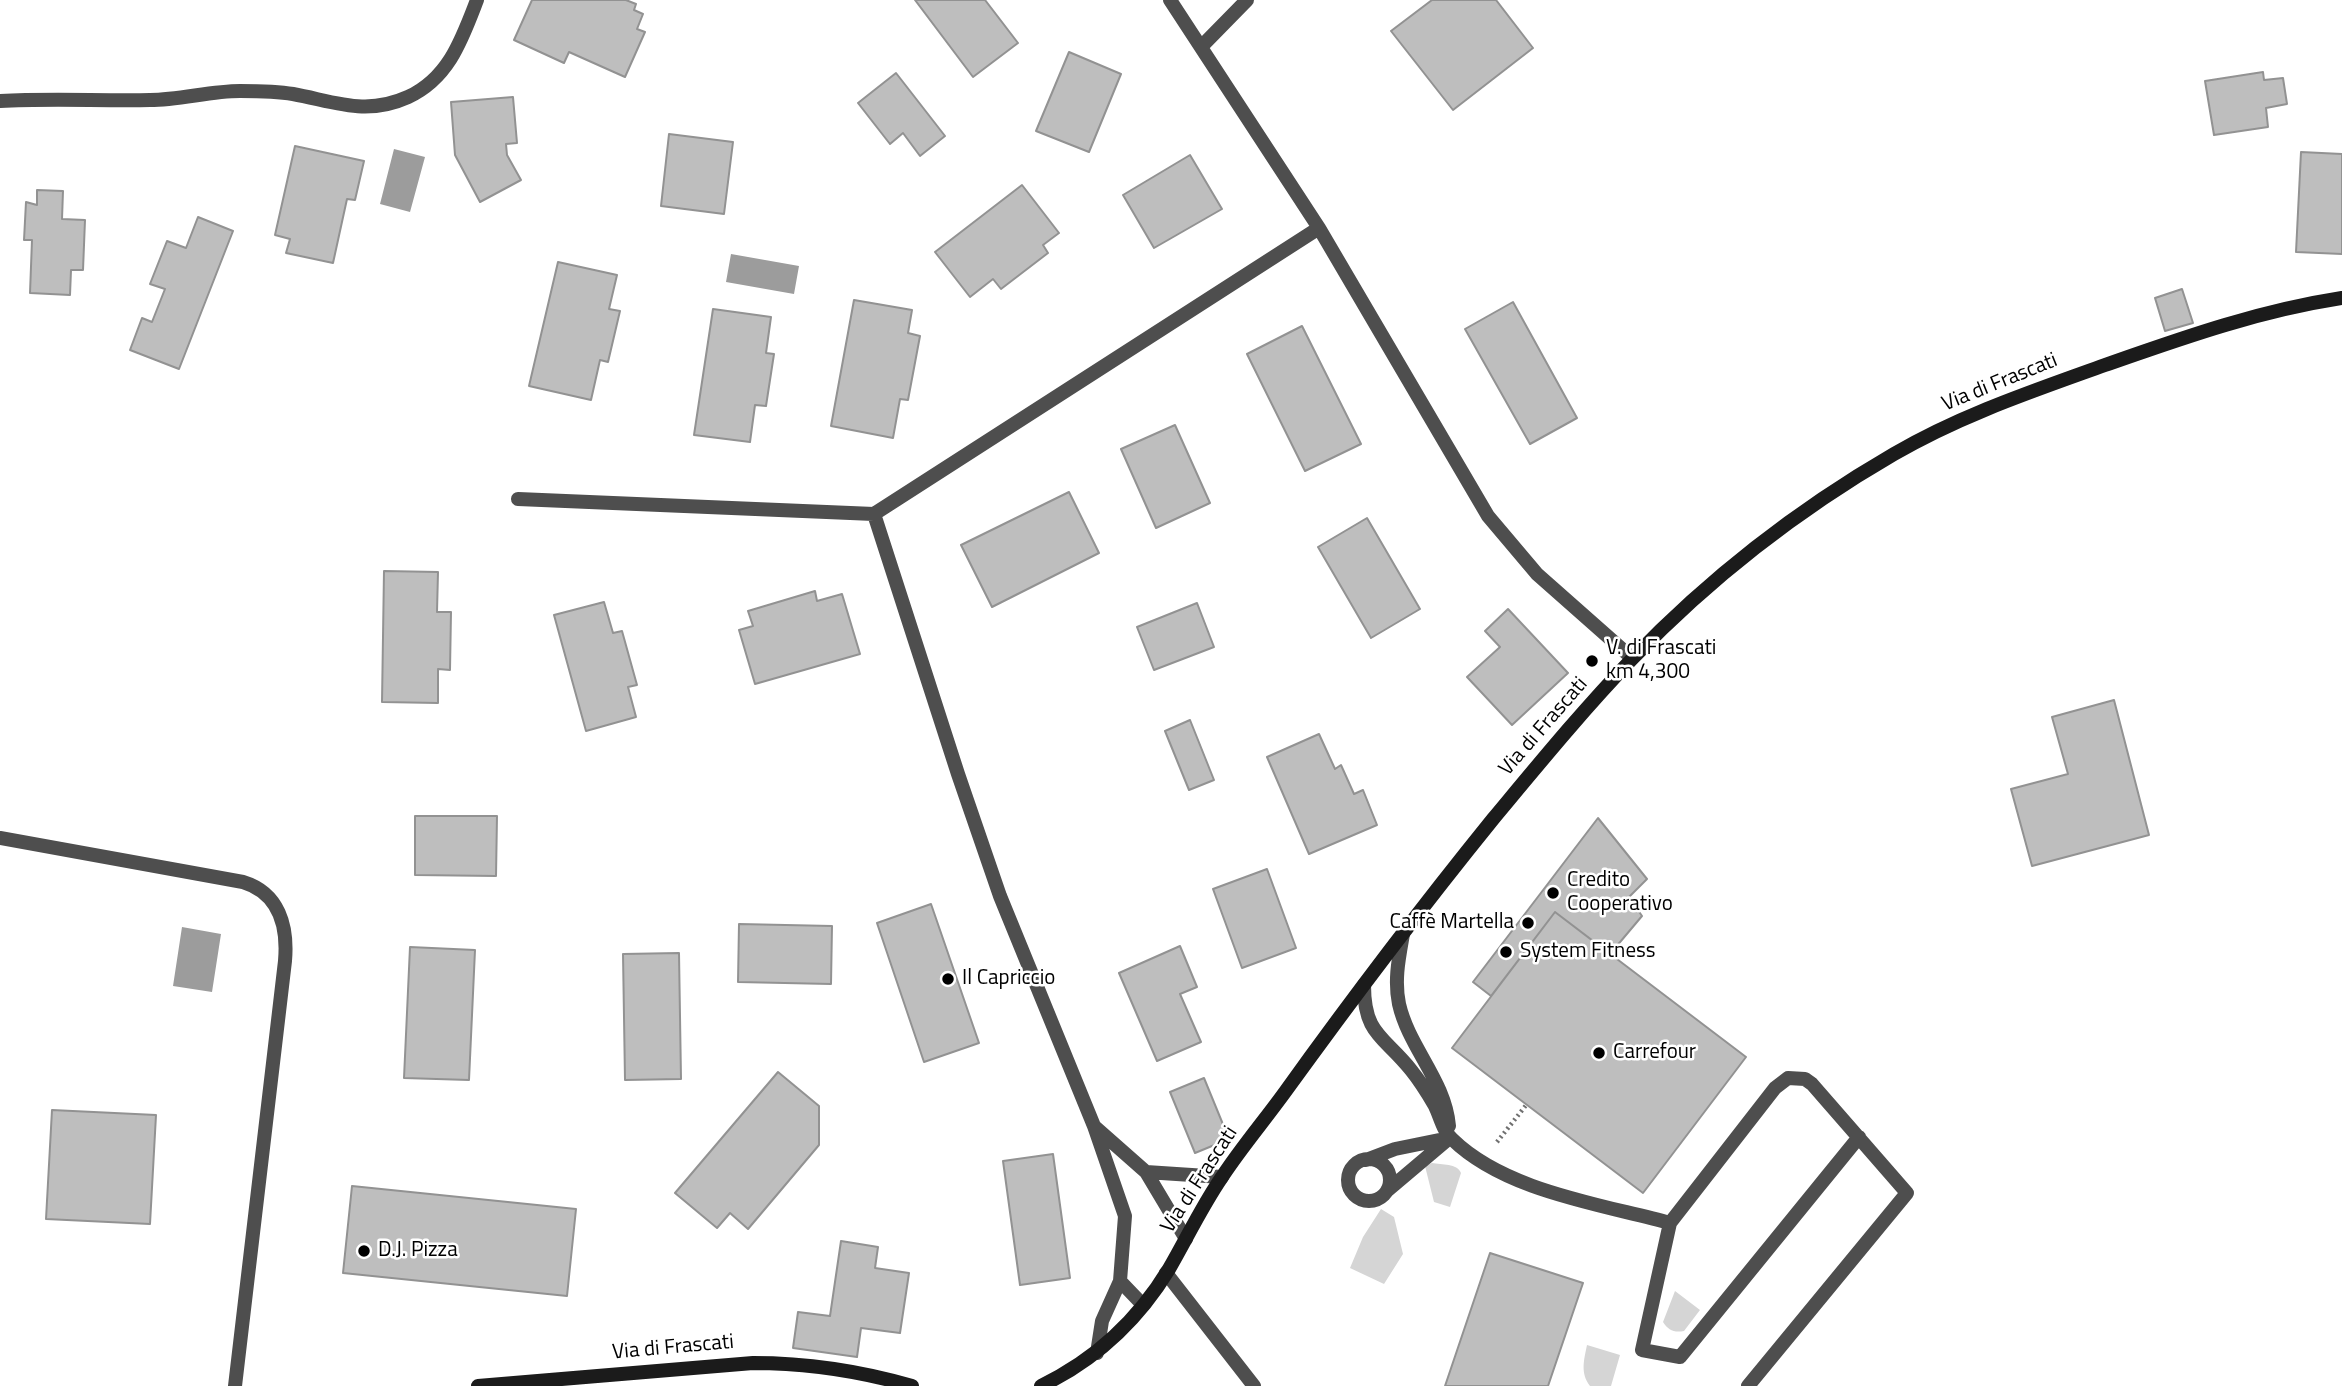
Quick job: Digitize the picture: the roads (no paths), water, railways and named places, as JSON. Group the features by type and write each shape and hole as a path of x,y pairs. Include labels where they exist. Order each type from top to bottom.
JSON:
{"main road":[{"name":"Via di Frascati","path":"1041,1386 1071,1371 1097,1353 1143,1305 1167,1273 1222,1177 1364,985 1507,803 1581,715 1632,659 1686,608 1768,539 1865,472 1929,435 2005,401 2196,333 2262,314 2342,299"},
{"name":"Via di Frascati","path":"478,1386 753,1363 844,1369 912,1386"}],"street":[{"path":"0,101 152,100 240,91 294,94 352,107 381,106 422,90 442,72 458,50 477,0"},
{"path":"1170,0 1319,228 1488,516 1537,574 1632,659"},
{"path":"1201,47 1247,0"},
{"path":"518,499 874,514 1319,228"},
{"path":"874,514 981,841 1035,986 1094,1126 1125,1216 1120,1281 1102,1321 1097,1353"},
{"path":"0,838 243,882 260,889 280,913 286,938 285,961 235,1386"},
{"path":"1403,934 1397,969 1400,1006 1441,1093 1448,1114 1449,1138"},
{"path":"1364,985 1364,1004 1372,1027 1385,1045 1412,1071 1434,1106 1449,1138 1482,1162 1527,1185 1670,1223"},
{"path":"1748,1386 1907,1193 1859,1137 1812,1084 1805,1079 1788,1078 1775,1088 1670,1223 1642,1350 1680,1357 1859,1137"},
{"path":"1094,1126 1146,1172 1186,1239"},
{"path":"1449,1138 1384,1196 1365,1201 1353,1194 1348,1180 1350,1173 1359,1163 1395,1149 1449,1138"},
{"path":"1366,1160 1378,1162 1388,1171 1388,1190"},
{"path":"1146,1172 1222,1177"},
{"path":"1167,1273 1254,1386"},
{"path":"1120,1281 1143,1305"}],"place":[{"name":"V. di Frascati km 4,300","path":"1592,661"},
{"name":"Credito Cooperativo","path":"1553,893"},
{"name":"Caffè Martella","path":"1528,923"},
{"name":"System Fitness","path":"1506,952"},
{"name":"Il Capriccio","path":"948,979"},
{"name":"Carrefour","path":"1599,1053"},
{"name":"D.J. Pizza","path":"364,1251"}]}
